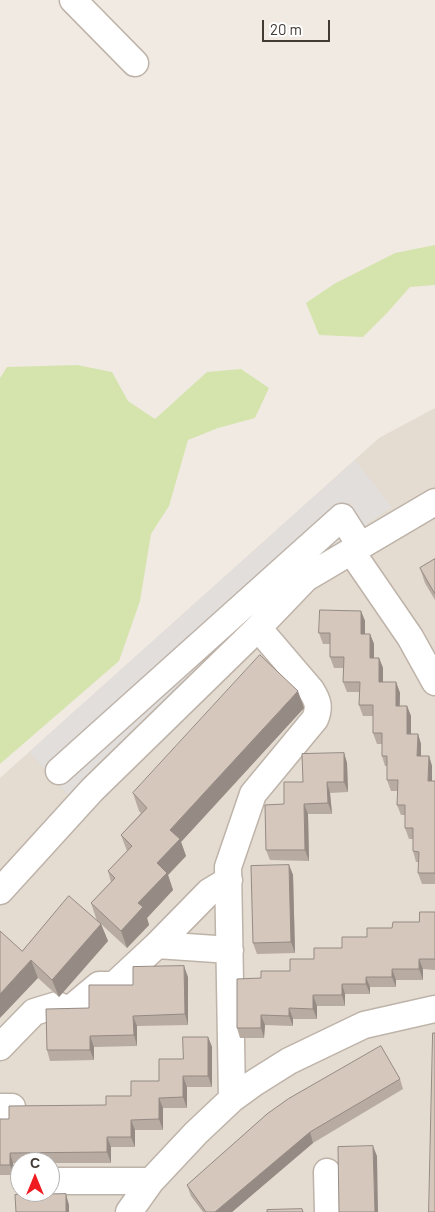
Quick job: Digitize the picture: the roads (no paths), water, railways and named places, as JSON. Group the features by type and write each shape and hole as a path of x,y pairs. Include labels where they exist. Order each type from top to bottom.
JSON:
{"street":[{"path":"73,0 135,63"},
{"path":"0,891 92,790 258,628 306,578 435,502"},
{"path":"60,771 342,517 355,548 410,637 435,682"},
{"path":"232,1099 228,867 253,794 315,719 319,708 317,699 311,690 258,628"},
{"path":"0,1047 34,1012 57,1004 69,1010 99,985 114,985 209,892 229,880"},
{"path":"157,945 230,950"},
{"path":"129,1212 151,1181 196,1133 232,1099 254,1082 289,1061 364,1025 435,1009"},
{"path":"327,1172 328,1212"},
{"path":"60,1181 151,1181"}]}
